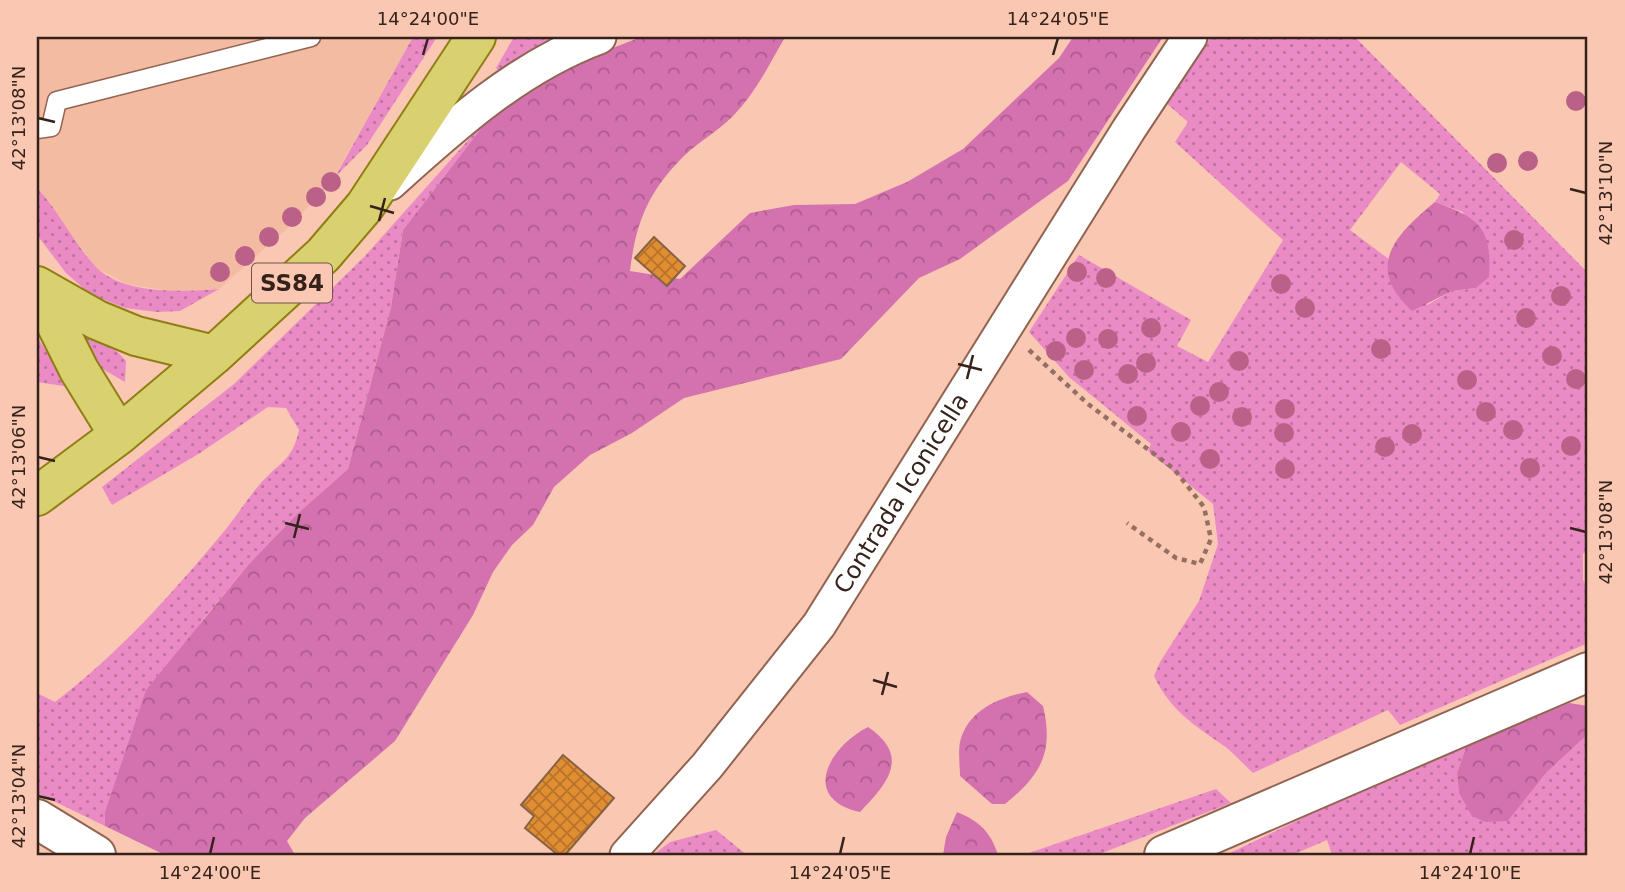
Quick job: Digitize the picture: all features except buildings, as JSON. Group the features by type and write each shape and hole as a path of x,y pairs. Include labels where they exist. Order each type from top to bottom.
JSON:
{"main road":[{"name":"SS84","path":"37,496 120,435 214,355 323,255 365,206 476,37"},
{"path":"37,286 97,320 136,336 214,355"},
{"path":"37,286 79,370 120,435"},
{"path":"1164,855 1588,672"},
{"path":"37,819 96,855"}],"street":[{"path":"365,206 448,130 508,83 599,37"},
{"name":"Contrada Iconicella","path":"627,855 707,766 819,625 1190,37"}],"lane":[{"path":"37,128 51,127 57,101 310,37"}],"path":[{"path":"1005,328 1088,404 1174,469 1204,507 1211,539 1200,564 1176,558 1127,523"}],"shaded area":[{"path":"37,37 413,37 331,182 291,225 219,289 175,292 127,284 96,268 37,188"},
{"path":"413,37 437,37 367,145 335,177"},
{"path":"514,37 561,37 501,74 496,68"},
{"path":"1211,37 1355,37 1588,273 1588,550 1583,554 1583,580 1588,590 1588,643 1400,725 1388,710 1253,773 1229,750 1182,714 1167,697 1154,676 1199,601 1218,544 1213,504 1148,451 1151,444 1069,377 1029,332 1079,255 1191,320 1177,346 1208,362 1283,240 1175,142 1188,122 1166,103","holes":["1401,162 1440,194 1435,202 1463,212 1476,288 1452,291 1427,305 1388,272 1390,260 1350,230"]},
{"path":"496,109 403,230 391,307 348,469 297,514 249,564 201,622 105,812 105,826 37,793 37,693 55,702 100,665 163,602 226,529 260,484 289,455 299,430 286,408 268,407 200,453 112,505 102,487 234,384 365,256"},
{"path":"37,188 87,257 107,275 121,282 154,290 219,289 180,311 157,312 125,308 90,294 66,273 37,235"},
{"path":"67,319 112,346 126,361 125,382 94,364"},
{"path":"37,337 70,387 37,382"},
{"path":"1588,734 1588,855 1332,855 1327,840 1292,855 1226,855 1319,810 1466,747 1457,773 1459,793 1508,821 1547,772"},
{"path":"1216,789 1231,803 1097,855 1023,855"},
{"path":"716,830 747,855 653,855 670,842"}],"green space":[{"path":"641,37 785,37 748,99 727,122 673,167 646,207 636,237 630,271 680,279 750,213 794,205 855,204 907,182 963,149 1059,58 1073,37 1163,37 1068,181 960,259 919,278 841,359 684,398 632,433 590,455 554,487 533,525 512,545 493,572 473,615 395,741 305,818 287,841 295,855 165,855 105,826 105,812 146,690 249,564 297,514 348,469 391,307 403,230 496,109 559,69"},
{"path":"1435,202 1463,214 1480,227 1488,247 1489,277 1476,288 1452,291 1412,311 1398,295 1390,280 1390,252 1397,239"},
{"path":"1027,692 1043,706 1047,737 1042,761 1028,783 1005,804 992,804 960,776 960,742 970,722 986,707"},
{"path":"1569,703 1588,706 1588,734 1547,772 1508,821 1485,822 1472,816 1459,793 1457,773 1466,747"},
{"path":"868,727 889,748 891,770 879,791 860,812 841,805 830,795 826,784 827,771 842,746"},
{"path":"957,812 983,828 998,855 943,855 946,837"}]}
